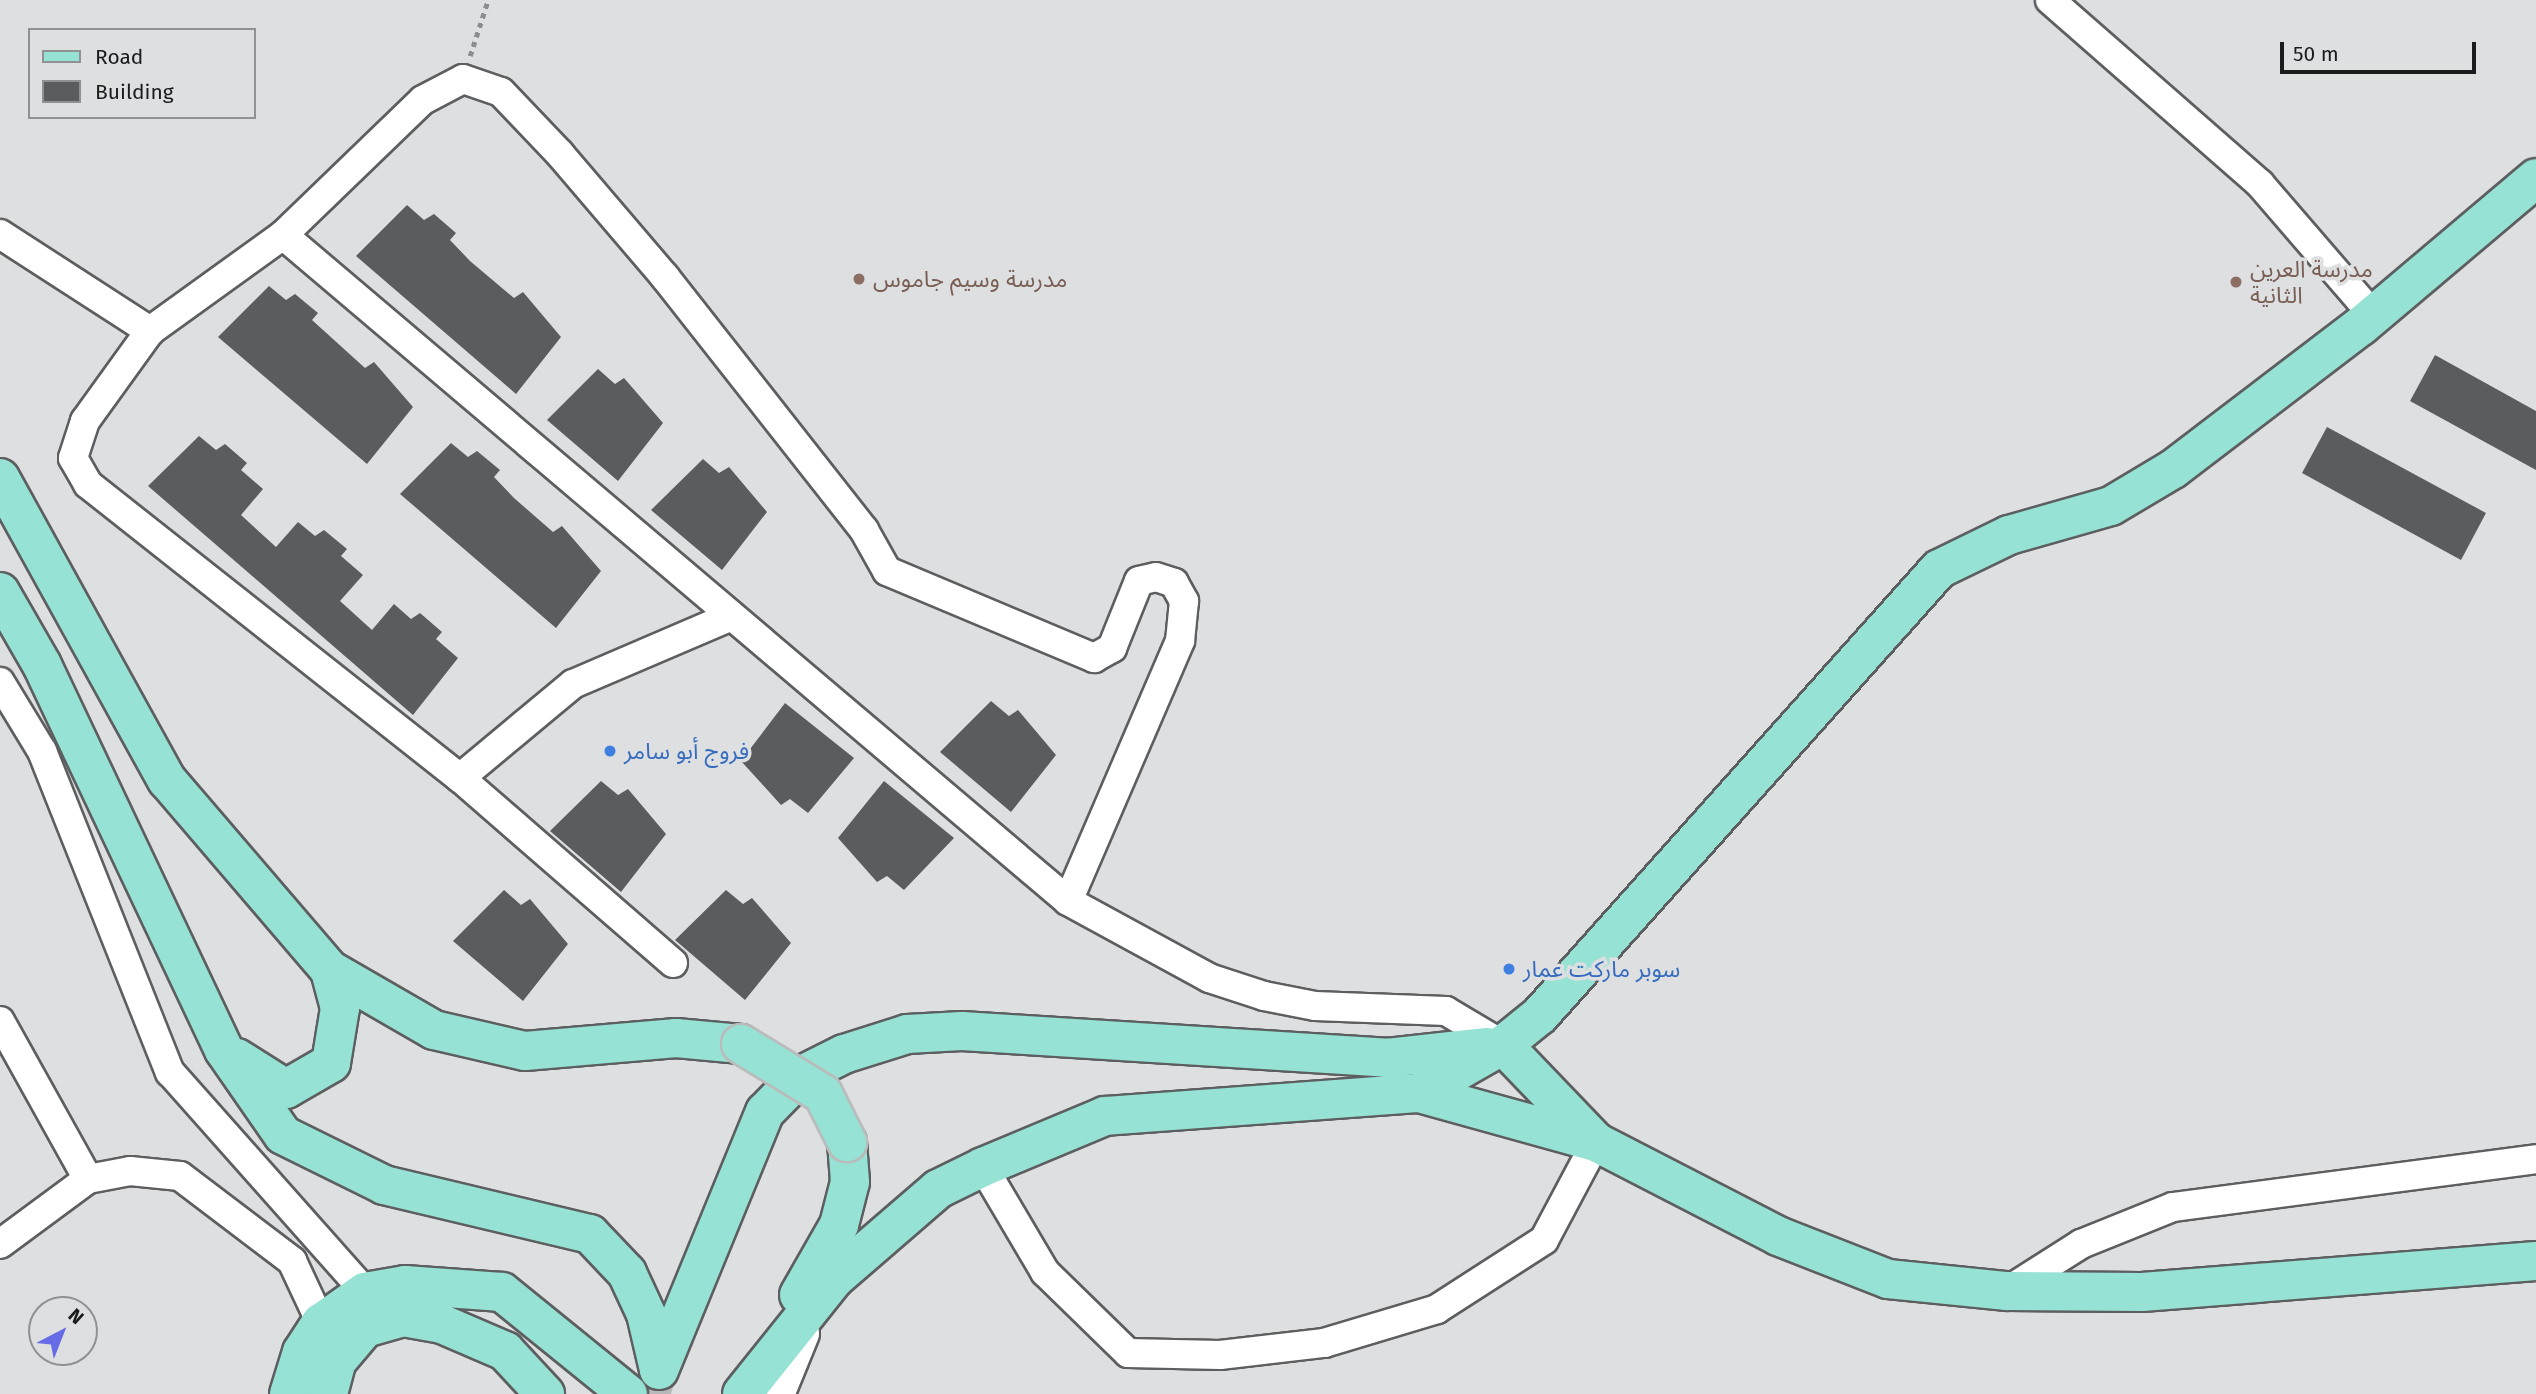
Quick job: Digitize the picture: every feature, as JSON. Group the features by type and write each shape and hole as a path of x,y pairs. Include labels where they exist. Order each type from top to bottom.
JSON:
{"main road":[{"path":"1419,1093 1503,1045 1563,990 1938,569 2009,535 2112,506 2173,468 2531,190"},
{"path":"0,478 167,780 330,970 434,1030 525,1051 676,1038 741,1044 823,1094 847,1142 850,1182 839,1225 741,1394"},
{"path":"0,592 42,665 223,1050 283,1136 384,1185 590,1234 627,1273 646,1314 659,1370 765,1112 800,1076 844,1054 907,1034 962,1031 1387,1058 1503,1045"},
{"path":"223,1050 286,1088 331,1063 340,1009 330,970"},
{"path":"1503,1045 1596,1142"},
{"path":"741,1394 835,1278 938,1189 983,1167 1105,1116 1419,1093 1596,1142 1778,1236 1888,1279 2007,1291 2142,1292 2536,1261"},
{"path":"289,1394 302,1352 321,1322 365,1293 405,1285 502,1292 558,1332 628,1394"},
{"path":"328,1394 337,1361 365,1328 403,1317 442,1324 505,1351 545,1394"}],"street":[{"path":"2050,0 2260,184 2373,315"},
{"path":"673,962 460,778 88,484 73,458 85,421 150,331 284,234 423,100 463,79 501,92 569,164 864,530 887,571 1094,658 1112,648 1139,581 1156,577 1174,583 1184,601 1180,641 1068,901"},
{"path":"0,234 150,331"},
{"path":"284,234 727,618 1068,901 1209,978 1264,996 1315,1006 1446,1011 1503,1045"},
{"path":"460,778 573,684 727,618"},
{"path":"0,682 42,751 170,1072 365,1293"},
{"path":"0,1021 88,1180"},
{"path":"983,1167 1045,1272 1128,1353 1220,1355 1324,1343 1437,1310 1544,1240 1596,1142"},
{"path":"2007,1291 2081,1244 2173,1207 2536,1159"},
{"path":"0,1244 88,1180 130,1171 180,1176 292,1261 321,1322"},
{"path":"776,1394 788,1353 835,1278"}],"path":[{"path":"463,79 488,0"}],"building":[{"path":"407,205 424,220 434,214 456,233 450,240 470,261 514,298 523,292 561,337 516,394 356,256"},
{"path":"269,286 286,300 295,294 318,313 312,320 365,368 374,362 413,407 367,464 218,337"},
{"path":"2435,355 2536,411 2536,470 2410,401"},
{"path":"598,369 615,384 624,378 663,423 618,481 547,420"},
{"path":"2327,427 2486,513 2461,560 2302,473"},
{"path":"199,436 216,450 225,444 247,463 241,470 263,489 241,515 276,547 298,522 315,536 324,530 347,549 341,556 363,575 340,601 372,630 394,604 411,619 420,613 442,632 436,639 458,658 413,715 148,486"},
{"path":"451,443 468,457 477,451 500,470 494,477 514,498 553,532 562,526 601,571 556,628 400,494"},
{"path":"703,459 719,473 729,467 767,512 722,570 651,510"},
{"path":"991,701 1009,716 1018,710 1056,755 1011,812 940,752"},
{"path":"785,703 854,758 808,813 790,799 781,805 741,761"},
{"path":"601,781 618,795 628,789 666,834 621,892 550,831"},
{"path":"884,781 954,838 904,890 887,876 877,882 838,838"},
{"path":"504,890 521,905 530,899 568,944 523,1001 453,941"},
{"path":"726,890 743,904 752,898 791,943 745,1000 675,940"}],"tunnel":[{"path":"651,1394 659,1370"}],"place":[{"name":"مدرسة وسيم جاموس","path":"859,279"},
{"name":"مدرسة العرين الثانية","path":"2236,282"},
{"name":"فروج أبو سامر","path":"610,751"},
{"name":"سوبر ماركت عمار","path":"1509,969"}]}
